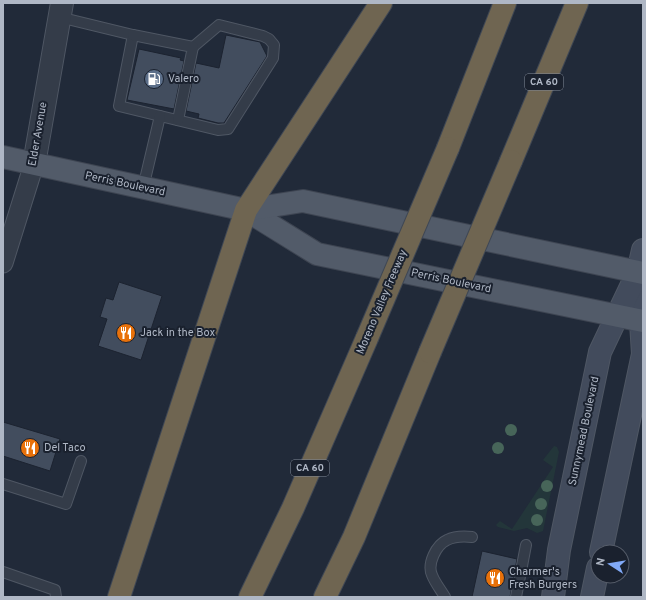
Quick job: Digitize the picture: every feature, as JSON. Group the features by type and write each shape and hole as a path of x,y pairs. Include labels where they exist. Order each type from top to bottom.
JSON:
{"highway":[{"path":"119,597 246,210 381,3"},
{"name":"Moreno Valley Freeway","path":"250,597 293,508 367,338 448,148 505,3"},
{"name":"CA 60","path":"325,597 354,537 577,3"}],"main road":[{"name":"Perris Boulevard","path":"3,158 246,210 317,254 642,320"},
{"name":"Perris Boulevard","path":"246,210 303,201 640,272"},
{"name":"Sunnymead Boulevard","path":"603,544 643,354 640,272 643,250"},
{"name":"Sunnymead Boulevard","path":"553,597 559,550 600,352 640,272"},
{"path":"592,597 595,584"}],"street":[{"name":"Elder Avenue","path":"3,263 34,164 60,10"}],"lane":[{"path":"60,10 133,35 193,47"},
{"path":"133,35 119,106 218,130 228,129 272,58 274,45 269,39 219,25 193,47 178,120"},
{"path":"144,188 160,116"},
{"path":"3,484 66,504 81,461"},
{"path":"445,597 432,574 431,565 434,556 438,548 446,540 458,536 472,537"},
{"path":"516,597 526,545"},
{"path":"3,572 55,590 56,597"}],"green space":[{"path":"554,446 557,447 559,452 543,531 537,533 527,528 514,531 498,527 496,525 500,521 512,529 553,467 543,460"}],"building":[{"path":"226,35 260,42 267,56 224,123 218,123 198,118 199,114 186,111 196,63 219,68"},
{"name":"Valero","path":"139,49 181,58 180,60 184,61 174,109 127,100"},
{"name":"Jack in the Box","path":"119,282 162,296 141,360 98,346 107,319 100,317 106,298 113,300"},
{"name":"Del Taco","path":"3,422 60,439 50,471 3,456"},
{"name":"Charmer's Fresh Burgers","path":"482,551 517,559 510,597 472,597"}],"place":[{"name":"Valero","path":"154,79"},
{"name":"Jack in the Box","path":"126,333"},
{"name":"Del Taco","path":"30,448"},
{"name":"Charmer's Fresh Burgers","path":"495,578"}]}
